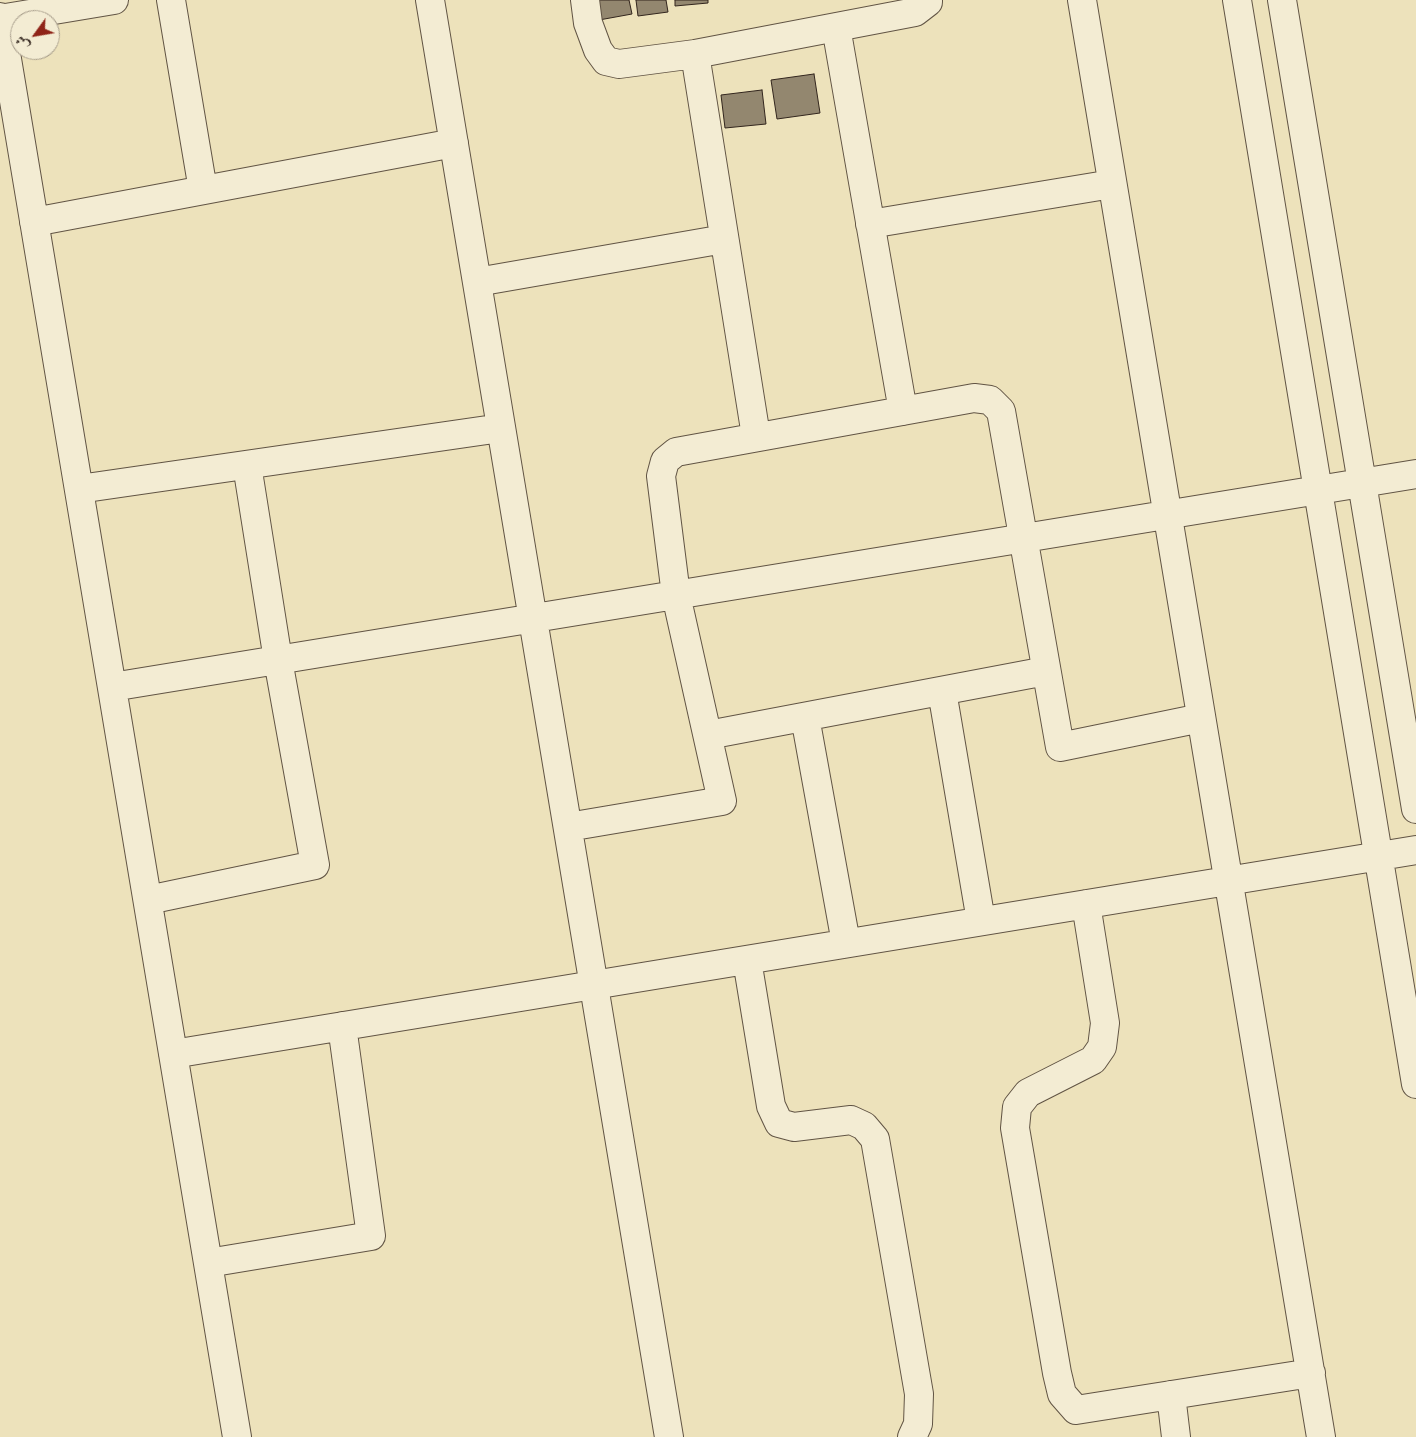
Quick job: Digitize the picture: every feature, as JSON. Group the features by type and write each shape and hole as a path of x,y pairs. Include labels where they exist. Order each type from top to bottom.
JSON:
{"street":[{"path":"114,0 0,18 237,1437"},
{"path":"171,0 203,190"},
{"path":"430,0 669,1437"},
{"path":"585,0 588,23 598,50 606,61 619,64 695,54 915,12 928,0"},
{"path":"1082,0 1321,1437"},
{"path":"1237,0 1416,1084"},
{"path":"1282,0 1416,809"},
{"path":"836,27 903,411"},
{"path":"695,54 756,436"},
{"path":"34,222 454,143"},
{"path":"870,224 1112,184"},
{"path":"477,282 724,239"},
{"path":"568,827 722,801 676,595 661,476 665,460 676,452 974,398 990,400 1002,410 1060,747 1202,718"},
{"path":"79,489 501,428"},
{"path":"148,900 315,865 278,660 248,465"},
{"path":"112,687 1416,474"},
{"path":"708,735 1046,671"},
{"path":"942,691 981,921"},
{"path":"805,717 846,943"},
{"path":"173,1054 1416,850"},
{"path":"1086,904 1105,1023 1102,1047 1093,1060 1028,1093 1017,1107 1015,1128 1062,1394 1076,1410 1310,1373"},
{"path":"747,960 771,1106 779,1124 794,1127 851,1120 864,1126 875,1139 919,1394 918,1424 912,1437"},
{"path":"208,1263 371,1236 342,1026"},
{"path":"1171,1395 1176,1437"}],"building":[{"path":"596,0 629,0 632,14 599,20"},
{"path":"636,0 666,0 668,12 638,16"},
{"path":"675,0 708,0 708,3 675,6"},
{"path":"814,74 820,113 777,119 771,80"},
{"path":"762,90 766,124 725,128 721,95"}]}
